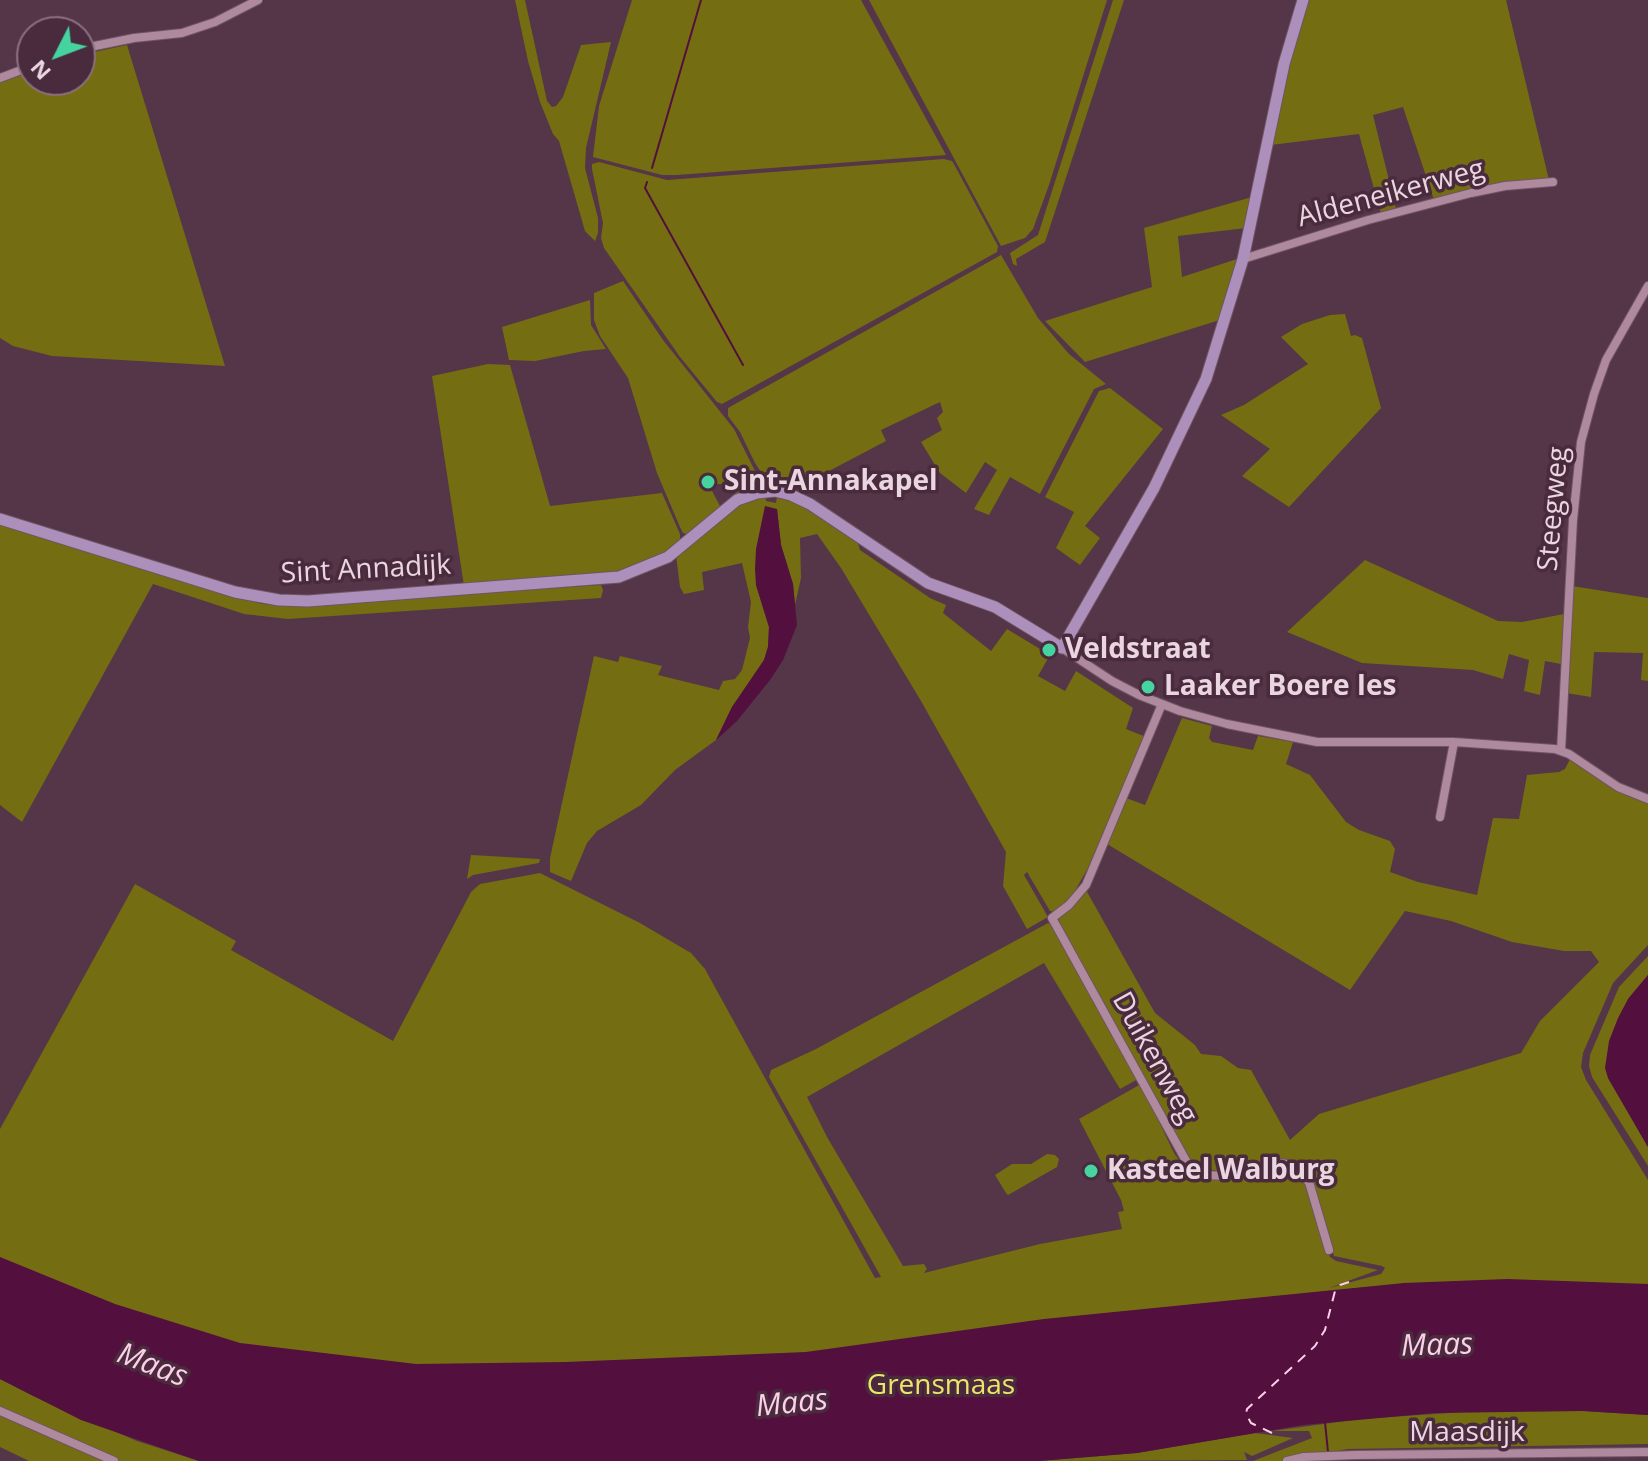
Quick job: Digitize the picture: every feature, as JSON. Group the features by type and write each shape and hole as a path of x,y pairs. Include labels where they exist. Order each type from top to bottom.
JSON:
{"street":[{"path":"96,46 182,33 215,22 258,0"},
{"path":"1303,0 1284,64 1243,259 1206,379 1154,488 1062,648 1112,681 1162,704 1227,724 1317,742 1454,742 1561,751 1609,782 1648,799"},
{"name":"Aldeneikerweg","path":"1243,259 1368,220 1471,193 1505,186 1553,182"},
{"name":"Steegweg","path":"1561,751 1572,536 1581,442 1606,360 1648,286"},
{"name":"Sint Annadijk","path":"0,519 235,592 291,601 605,580 651,566 687,542 737,500 766,491 791,495 824,513 928,583 995,607 1062,648"},
{"name":"Duikenweg","path":"1162,704 1086,885 1069,905 1052,918 1190,1168 1205,1175 1226,1176 1261,1173 1281,1163 1291,1165 1309,1182 1329,1250"},
{"path":"1440,817 1454,742"},
{"path":"0,1411 114,1461"},
{"name":"Maasdijk","path":"1287,1461 1304,1457 1648,1452"}],"green space":[{"path":"515,0 525,0 547,101 552,107 563,97 581,45 611,42 586,148 585,168 598,218 595,241 585,231 559,141 540,102"},
{"path":"632,0 861,0 946,155 677,175 662,175 593,157 599,106"},
{"path":"869,0 1107,0 1049,185 1033,229 1025,238 1001,246"},
{"path":"1113,0 1124,0 1045,242 1016,259 1017,266 1013,264 1010,253 1038,235"},
{"path":"1309,0 1506,0 1549,180 1434,200 1403,107 1373,115 1396,209 1381,214 1359,134 1271,145 1297,34"},
{"path":"127,45 225,366 52,356 13,346 0,338 0,82 16,77 16,96 96,96 96,52"},
{"path":"944,159 952,161 955,166 998,246 997,252 722,404 680,357 604,248 601,238 603,223 592,169 592,164 599,162 667,180"},
{"path":"1252,197 1246,228 1178,236 1182,277 1240,258 1223,319 1085,362 1045,321 1152,287 1144,228"},
{"path":"1001,255 1038,318 1069,354 1106,384 1094,389 1040,494 1010,477 989,515 974,509 997,470 985,462 966,493 940,473 921,442 942,430 937,418 943,412 940,402 881,430 886,441 791,491 770,486 728,416 728,408"},
{"path":"623,281 663,340 734,429 762,485 736,494 725,484 716,484 703,474 700,481 711,489 720,506 690,535 683,533 657,473 628,378 600,336 594,320 594,293"},
{"path":"590,300 591,325 606,349 535,361 509,360 502,327"},
{"path":"1345,314 1351,336 1362,338 1381,408 1289,507 1242,476 1270,449 1221,415 1244,405 1308,364 1281,337 1302,324 1330,315"},
{"path":"488,364 510,365 550,506 662,493 680,534 680,543 629,571 464,586 432,376"},
{"path":"1110,388 1163,429 1085,526 1100,538 1080,565 1056,548 1074,512 1045,497 1099,391"},
{"path":"756,497 766,497 766,501 776,503 777,497 799,504 857,540 860,550 930,598 946,605 943,613 991,651 1007,629 1050,655 1038,676 1065,691 1076,671 1133,708 1126,729 1146,737 1100,847 1068,903 1055,912 1050,911 1027,872 1024,875 1048,917 1027,929 1003,886 1006,852 921,701 817,534 800,538 801,578 795,605 793,584 781,545 777,509 756,585 769,627 768,647 764,660 732,707 716,740 675,770 641,805 597,831 587,843 571,881 550,872 550,858 594,656 618,662 620,656 662,666 658,675 719,690 723,681 735,679 742,670 750,638 751,602 742,563 702,572 704,590 684,594 680,587 676,555 731,509"},
{"path":"0,523 262,604 601,585 603,590 601,598 288,619 244,614 153,584 22,822 0,805"},
{"path":"1365,560 1498,621 1522,622 1564,614 1561,664 1545,661 1540,695 1524,691 1529,660 1509,654 1503,679 1473,670 1362,663 1287,632"},
{"path":"1572,586 1648,598 1648,681 1641,680 1643,653 1594,652 1591,697 1566,693"},
{"path":"1182,718 1212,726 1209,738 1212,742 1253,750 1258,736 1293,742 1286,764 1310,775 1346,822 1390,841 1395,849 1390,872 1418,882 1477,895 1493,818 1519,819 1527,775 1559,772 1565,769 1570,759 1616,789 1648,802 1648,945 1613,983 1583,1053 1581,1067 1648,1180 1648,1344 1474,1347 1354,1357 1224,1372 1100,1422 864,1451 753,1461 601,1461 483,1452 353,1451 232,1433 119,1378 0,1334 0,1129 135,884 236,941 231,950 393,1041 471,892 480,884 540,873 640,923 691,953 705,969 875,1278 881,1277 769,1077 771,1070 816,1049 1048,923 1053,926 1138,1079 1120,1089 1044,963 807,1097 903,1266 924,1264 927,1269 924,1273 1040,1244 1122,1229 1118,1212 1124,1211 1121,1200 1079,1119 1141,1084 1174,1153 1187,1171 1196,1176 1217,1179 1262,1176 1283,1164 1304,1177 1330,1257 1378,1270 1329,1288 1381,1274 1385,1268 1382,1266 1334,1256 1312,1185 1304,1173 1289,1162 1278,1162 1256,1172 1217,1171 1193,1165 1185,1157 1060,926 1058,916 1086,890 1155,1013 1195,1045 1201,1054 1221,1056 1238,1068 1251,1070 1290,1140 1319,1114 1521,1053 1540,1021 1599,962 1591,951 1564,951 1512,942 1451,921 1405,911 1350,990 1107,844 1126,798 1145,805"},
{"path":"471,855 540,859 539,863 473,875 467,879"},
{"path":"1648,956 1648,975 1628,999 1608,1078 1648,1147 1648,1166 1592,1077 1589,1066 1590,1055 1619,987"},
{"path":"1047,1154 1059,1159 1057,1167 1008,1195 1006,1193 995,1175 1012,1164 1031,1164"},
{"path":"0,1379 137,1441 199,1461 29,1461 0,1447"},
{"path":"1479,1411 1583,1411 1648,1415 1648,1444 1348,1449 1282,1461 1253,1461 1312,1438 1309,1431 1272,1431 1360,1419"},
{"path":"1255,1433 1293,1438 1252,1456 1244,1452 1247,1460 1039,1461 1137,1453"}],"water":[{"path":"765,506 777,509 781,545 793,584 797,625 783,660 770,680 737,721 716,740 732,707 764,660 768,647 769,627 756,585 755,569"},
{"path":"1648,975 1648,1147 1605,1068 1609,1041 1618,1018 1628,999"},
{"name":"Grensmaas","path":"0,1257 115,1304 240,1343 416,1364 566,1362 806,1352 1044,1319 1404,1283 1507,1279 1648,1284 1648,1415 1583,1411 1434,1413 1303,1425 1137,1453 1039,1461 199,1461 81,1420 0,1379"}],"waterway":[{"path":"652,168 701,0"},
{"path":"647,182 645,188 743,365"},
{"path":"1325,1422 1328,1452"}],"ferry route":[{"path":"1272,1433 1251,1423 1247,1409 1315,1346 1325,1330 1335,1291 1349,1282"}],"place":[{"name":"Sint-Annakapel","path":"708,482"},
{"name":"Veldstraat","path":"1049,650"},
{"name":"Laaker Boere Ies","path":"1148,687"},
{"name":"Kasteel Walburg","path":"1091,1171"}],"water label":[{"name":"Maas","path":"1437,1346"},
{"name":"Maas","path":"152,1366"},
{"name":"Maas","path":"792,1404"}]}
